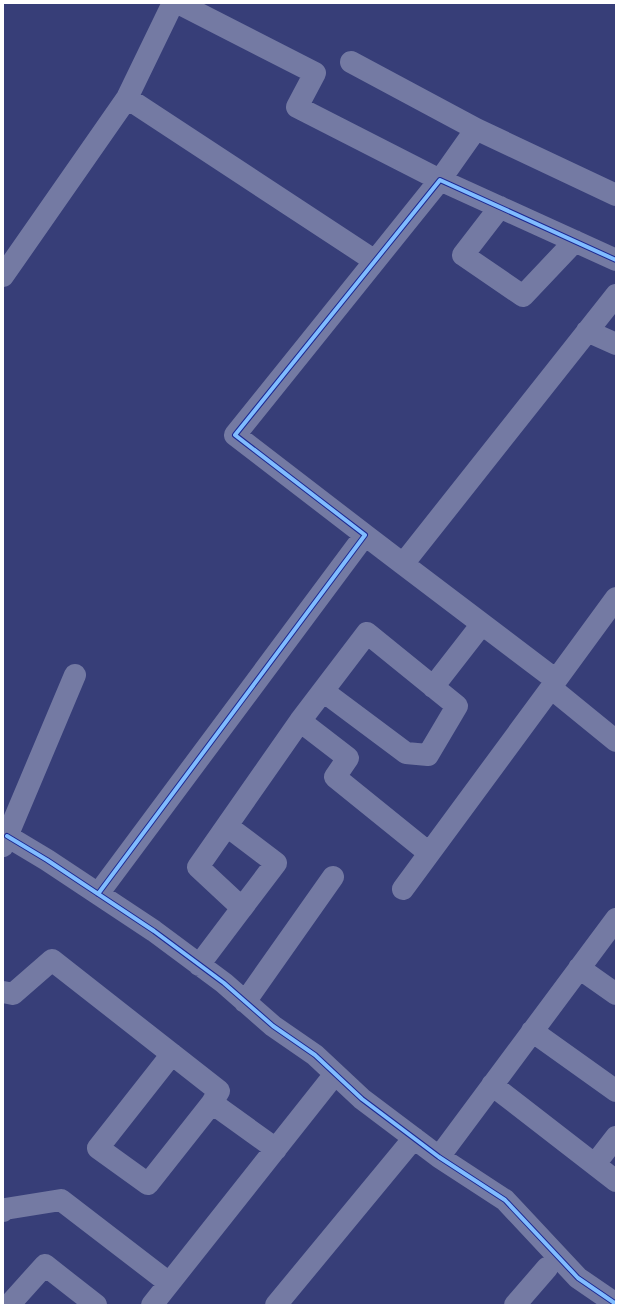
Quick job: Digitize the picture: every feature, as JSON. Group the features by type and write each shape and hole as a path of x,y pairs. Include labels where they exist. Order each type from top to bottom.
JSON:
{"street":[{"path":"3,276 127,98 173,3"},
{"path":"178,3 315,73 296,107 440,180 616,260"},
{"path":"351,62 476,129 616,194"},
{"path":"127,98 375,260"},
{"path":"476,129 440,180 235,435 482,624 553,684 616,741"},
{"path":"500,207 463,255 523,296 575,241"},
{"path":"403,564 616,295"},
{"path":"588,331 616,344"},
{"path":"98,894 365,535"},
{"path":"402,889 616,598"},
{"path":"433,687 482,624"},
{"path":"242,908 198,867 300,721 367,633 457,706 428,755 406,753 323,691"},
{"path":"75,675 5,841 98,894 154,931 199,964 224,983 273,1026 314,1055 362,1099 439,1157 505,1200 578,1278 616,1304"},
{"path":"300,721 348,758 335,777 430,852"},
{"path":"199,964 276,862 226,826"},
{"path":"245,1002 334,877"},
{"path":"439,1157 616,920"},
{"path":"3,992 13,994 52,960 172,1054 219,1091 212,1103 148,1184 98,1148 172,1054"},
{"path":"579,968 616,994"},
{"path":"532,1031 616,1091"},
{"path":"152,1305 335,1074"},
{"path":"492,1086 616,1180"},
{"path":"212,1103 276,1149"},
{"path":"595,1164 616,1137"},
{"path":"276,1305 414,1138"},
{"path":"3,1211 5,1209 61,1200 169,1283"},
{"path":"9,1305 45,1265 96,1305"},
{"path":"515,1305 547,1268"}],"cycle path":[{"path":"98,894 365,535 235,435 440,180 616,260"},
{"path":"7,836 47,860 154,931 224,983 273,1026 315,1055 362,1099 439,1157 505,1200 578,1278 616,1304"}]}
